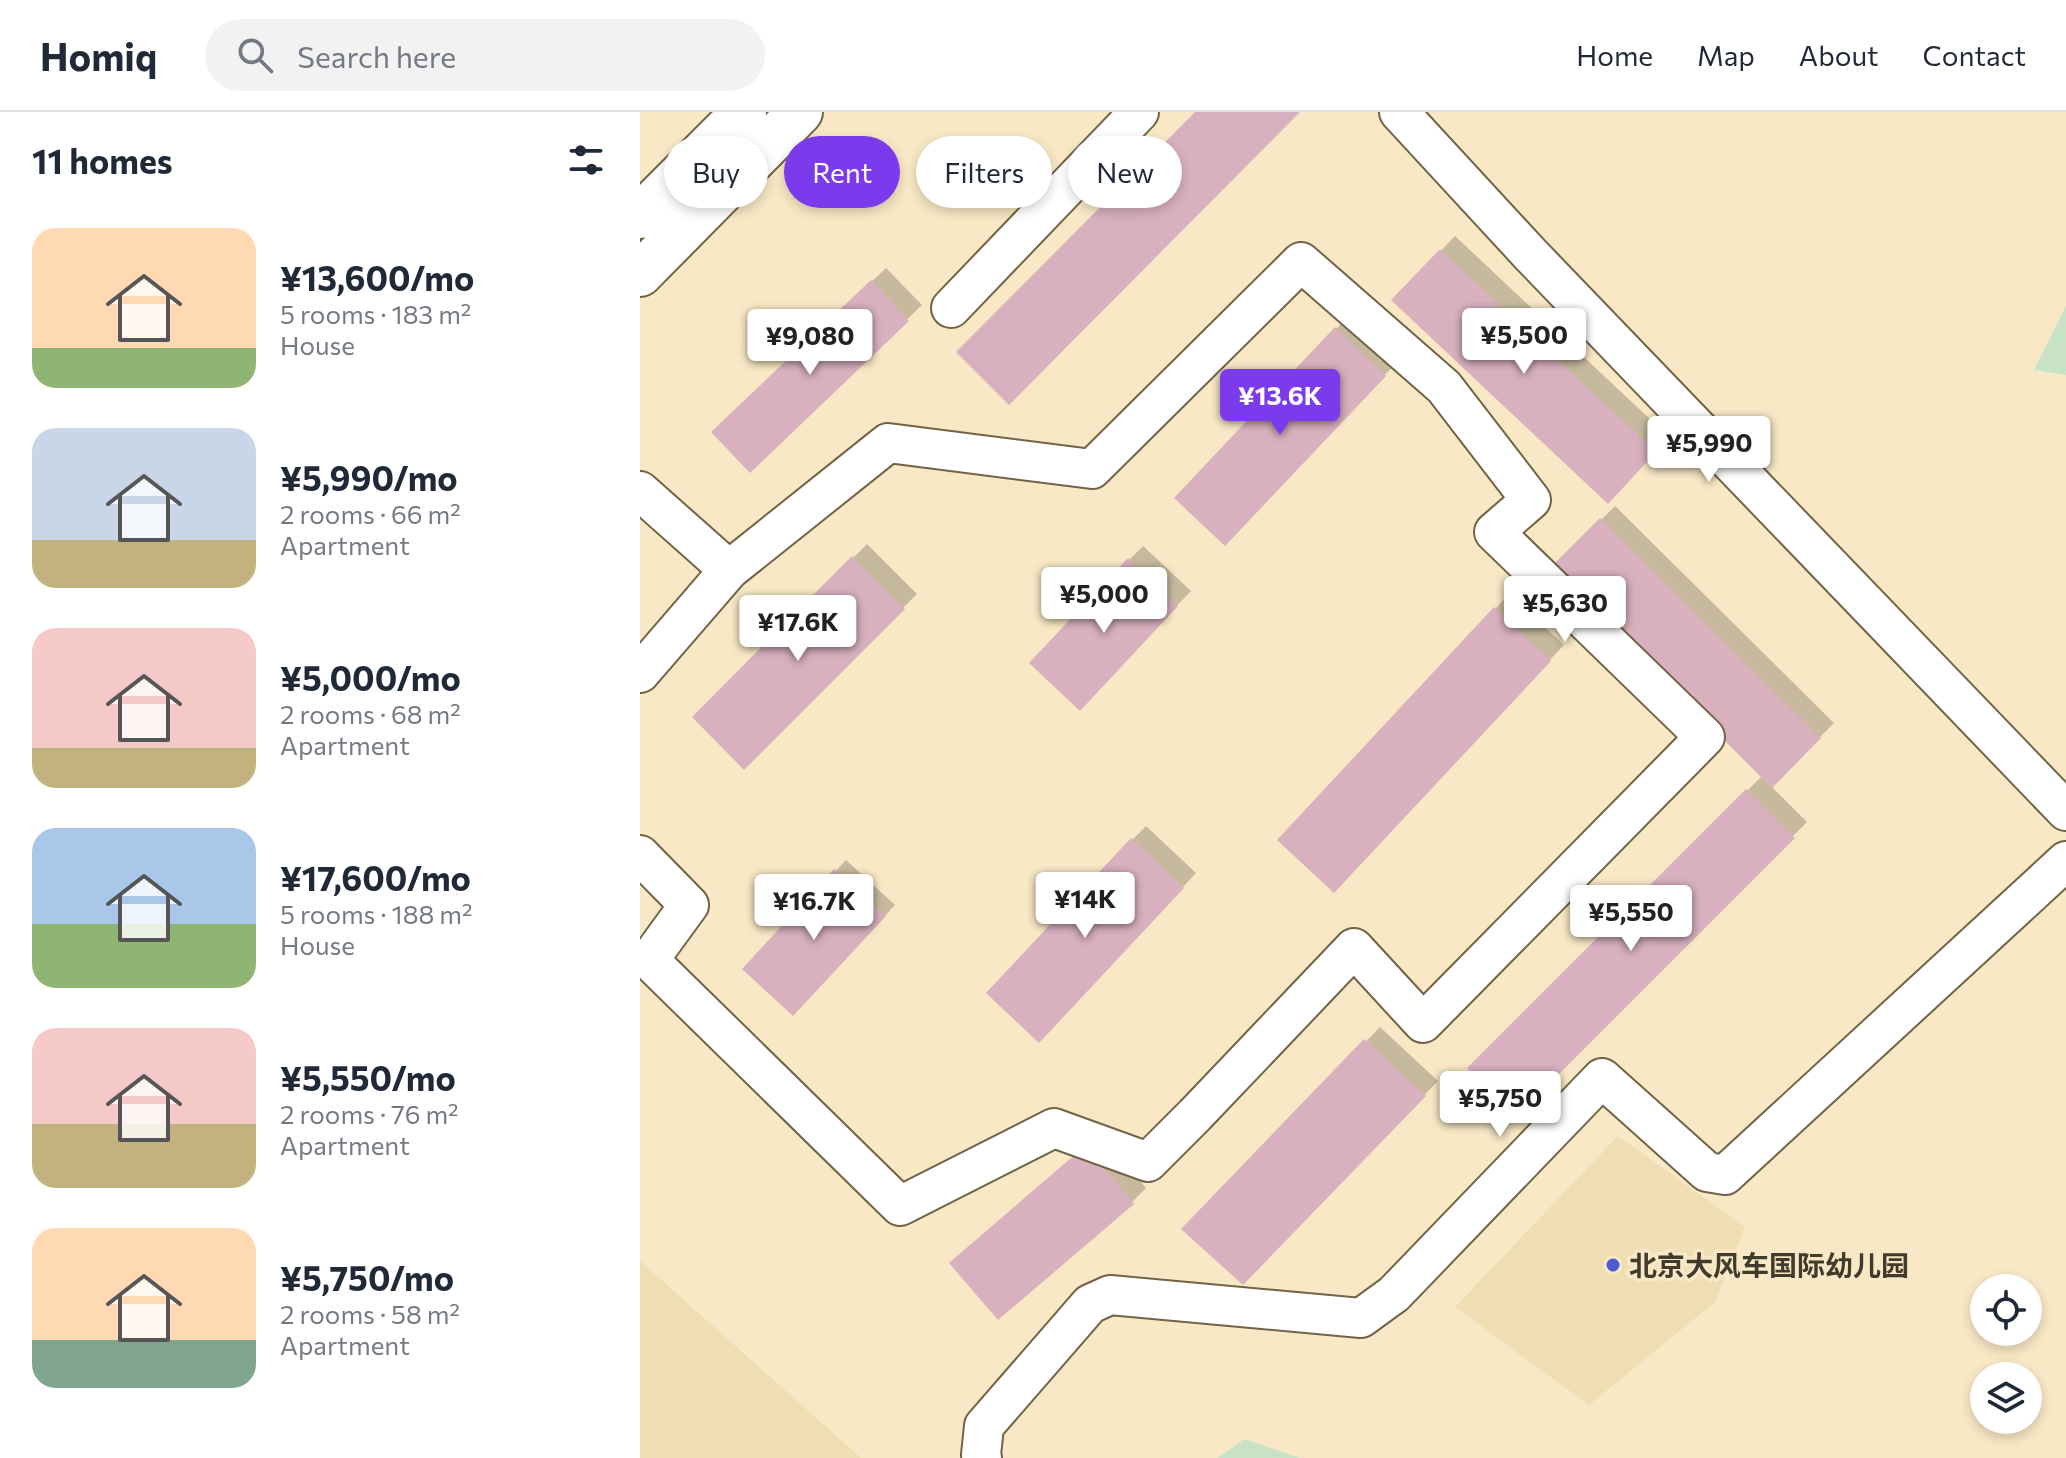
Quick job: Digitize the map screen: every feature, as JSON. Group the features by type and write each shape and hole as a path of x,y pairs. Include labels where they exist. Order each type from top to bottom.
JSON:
{"main road":[{"path":"640,216 744,112"},
{"path":"640,274 800,112"}],"street":[{"path":"951,308 1139,112"},
{"path":"1399,112 1530,254 2066,811"},
{"path":"640,673 729,570 888,443 1092,469 1301,262 1444,387 1531,500 1494,532 1705,737 1423,1023 1354,948 1148,1162 1054,1128 900,1206 649,960 689,905 640,855"},
{"path":"640,491 729,570"},
{"path":"982,1458 984,1426 1090,1304 1110,1295 1361,1318 1394,1294 1602,1078 1707,1172 1725,1175 2066,861"}],"shaded area":[{"name":"北京大风车国际幼儿园","path":"1618,1136 1745,1227 1715,1302 1589,1405 1455,1307"},
{"path":"640,1261 861,1458 640,1458"}],"green space":[{"path":"2066,306 2066,375 2034,370"},
{"path":"1244,1439 1300,1458 1218,1458"}],"building":[{"path":"1195,112 1300,112 1009,405 956,352 1099,208 1182,208 1182,136 1171,136"},
{"path":"1440,249 1656,452 1608,504 1391,300"},
{"path":"871,280 909,321 750,473 711,432"},
{"path":"1335,327 1386,376 1225,546 1174,498"},
{"path":"1600,518 1821,738 1772,788 1551,567"},
{"path":"852,556 905,609 744,770 692,717"},
{"path":"1128,558 1178,606 1080,711 1029,663"},
{"path":"1494,607 1551,661 1334,893 1277,840"},
{"path":"1746,789 1795,838 1516,1117 1467,1068"},
{"path":"1131,838 1184,888 1039,1043 986,993"},
{"path":"834,869 886,916 793,1016 742,969"},
{"path":"1364,1039 1426,1096 1243,1285 1181,1229"},
{"path":"1085,1146 1134,1204 998,1320 949,1263"}],"place":[{"name":"北京大风车国际幼儿园","path":"1613,1265"}]}
